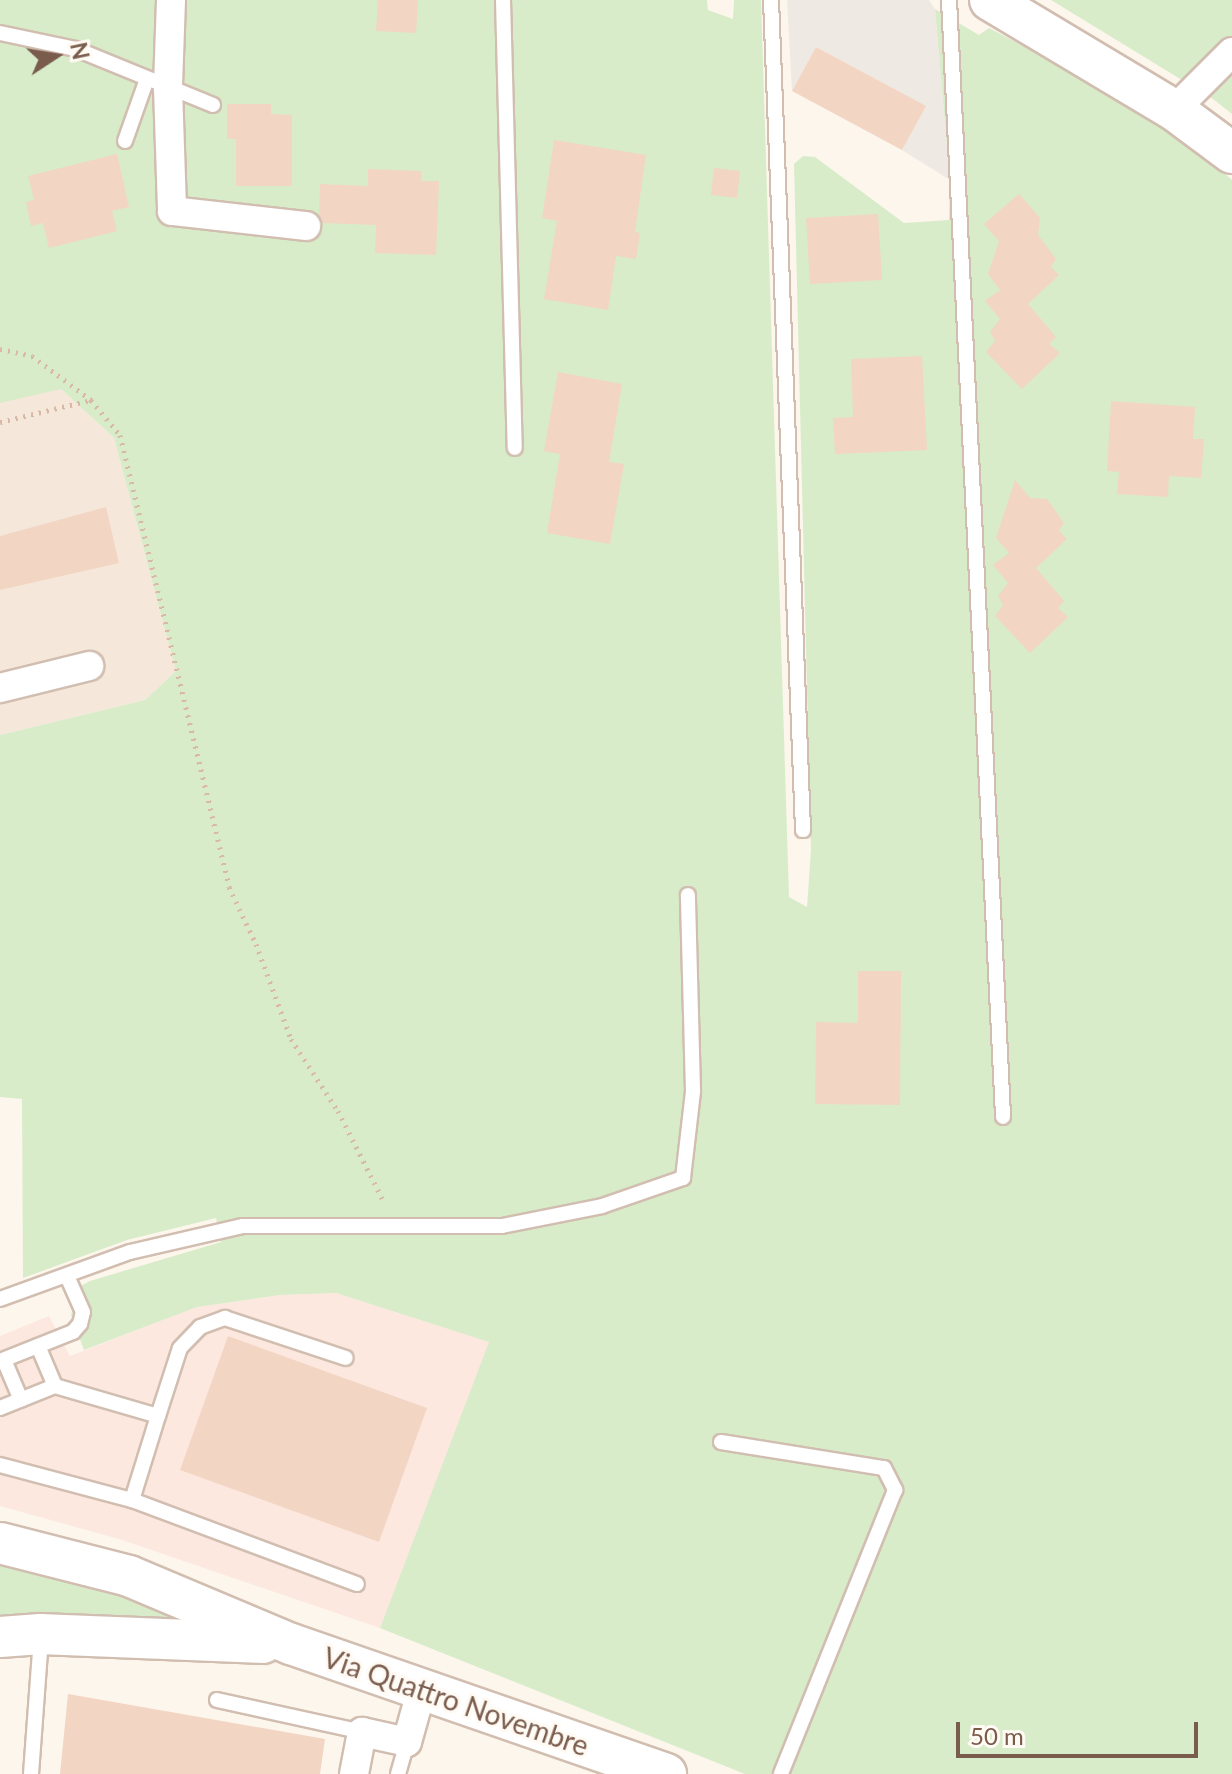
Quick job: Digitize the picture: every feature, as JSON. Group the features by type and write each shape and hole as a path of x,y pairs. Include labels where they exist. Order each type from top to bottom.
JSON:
{"main road":[{"path":"990,0 1174,110 1232,153"},
{"name":"Via Quattro Novembre","path":"0,1543 129,1576 291,1644 421,1692 666,1774"},
{"name":"Via Quattro Novembre","path":"0,1637 41,1634 291,1644"}],"street":[{"path":"171,0 157,83 172,211 306,226"},
{"path":"1174,110 1232,52"},
{"path":"0,688 89,666"},
{"path":"354,1774 362,1732 407,1742 421,1692"}],"lane":[{"path":"503,0 515,448"},
{"path":"771,0 803,830"},
{"path":"949,0 1003,1117"},
{"path":"0,33 76,49 213,105"},
{"path":"125,141 157,83"},
{"path":"0,1299 130,1252 243,1226 395,1223 502,1226 602,1206 683,1178 693,1091 688,895"},
{"path":"21,1400 2,1360 73,1332 80,1324 83,1312 67,1276"},
{"path":"132,1500 180,1348 200,1327 225,1318 346,1358"},
{"path":"38,1346 55,1386"},
{"path":"0,1408 55,1386 158,1416"},
{"path":"721,1442 884,1468 895,1490 781,1774"},
{"path":"0,1465 132,1500 357,1584"},
{"path":"31,1774 41,1634"},
{"path":"217,1700 362,1732"},
{"path":"398,1774 407,1742"}],"path":[{"path":"0,349 32,356 91,400 120,435 229,887 256,944 291,1039 338,1111 395,1223"},
{"path":"0,422 91,400"}],"shaded area":[{"path":"787,0 929,0 935,9 950,180 902,150 925,106 816,47 792,91"},
{"path":"0,377 61,389 114,438 176,671 145,700 0,735"},
{"path":"336,1293 490,1342 380,1628 119,1539 0,1506 0,1336 49,1316 70,1356 196,1307 280,1295"}],"green space":[{"path":"0,0 707,0 708,10 733,19 734,0 761,0 789,897 807,907 811,850 794,164 803,156 815,157 904,223 949,220 950,180 935,9 979,35 989,28 1132,103 1205,156 1232,180 1232,1774 745,1774 380,1628 489,1342 336,1293 280,1295 197,1307 84,1350 71,1315 79,1287 221,1242 216,1218 127,1240 23,1278 22,1099 0,1097 0,735 145,700 176,671 114,438 61,389 0,403"},
{"path":"1051,0 1232,0 1232,114 1213,99"},
{"path":"0,1558 109,1590 219,1627 0,1620"}],"building":[{"path":"378,0 418,0 416,33 376,31"},
{"path":"816,47 926,106 902,150 792,91"},
{"path":"227,104 271,104 271,114 292,115 292,186 236,186 236,139 227,139"},
{"path":"554,140 646,155 635,232 640,233 636,259 616,256 608,310 544,299 557,221 542,218"},
{"path":"117,154 129,207 112,211 117,231 49,248 43,223 31,226 26,202 34,200 28,176"},
{"path":"714,168 740,171 737,198 711,195"},
{"path":"368,169 421,171 421,181 439,181 436,255 375,253 376,225 322,223 319,215 320,184 368,186"},
{"path":"1019,194 1040,218 1038,235 1056,259 1051,267 1059,275 1028,304 1056,337 1049,344 1060,353 1022,389 986,352 995,341 990,332 1000,319 985,301 1000,290 988,274 999,241 984,224"},
{"path":"878,214 882,280 810,284 806,218"},
{"path":"922,356 927,450 835,454 833,418 853,417 851,359"},
{"path":"558,372 622,384 609,462 624,464 610,544 547,533 560,454 544,451"},
{"path":"1111,401 1195,407 1193,439 1204,439 1201,478 1169,476 1168,497 1117,494 1119,472 1107,471"},
{"path":"1015,480 1030,498 1047,499 1064,523 1059,531 1067,539 1036,568 1064,601 1058,608 1068,617 1030,653 995,616 1003,605 998,596 1008,583 993,565 1009,553 996,538"},
{"path":"106,507 119,563 0,590 0,536"},
{"path":"858,971 901,971 900,1105 815,1104 816,1022 858,1023"},
{"path":"228,1336 427,1408 379,1542 180,1470"},
{"path":"68,1694 325,1739 320,1774 60,1774"}]}
